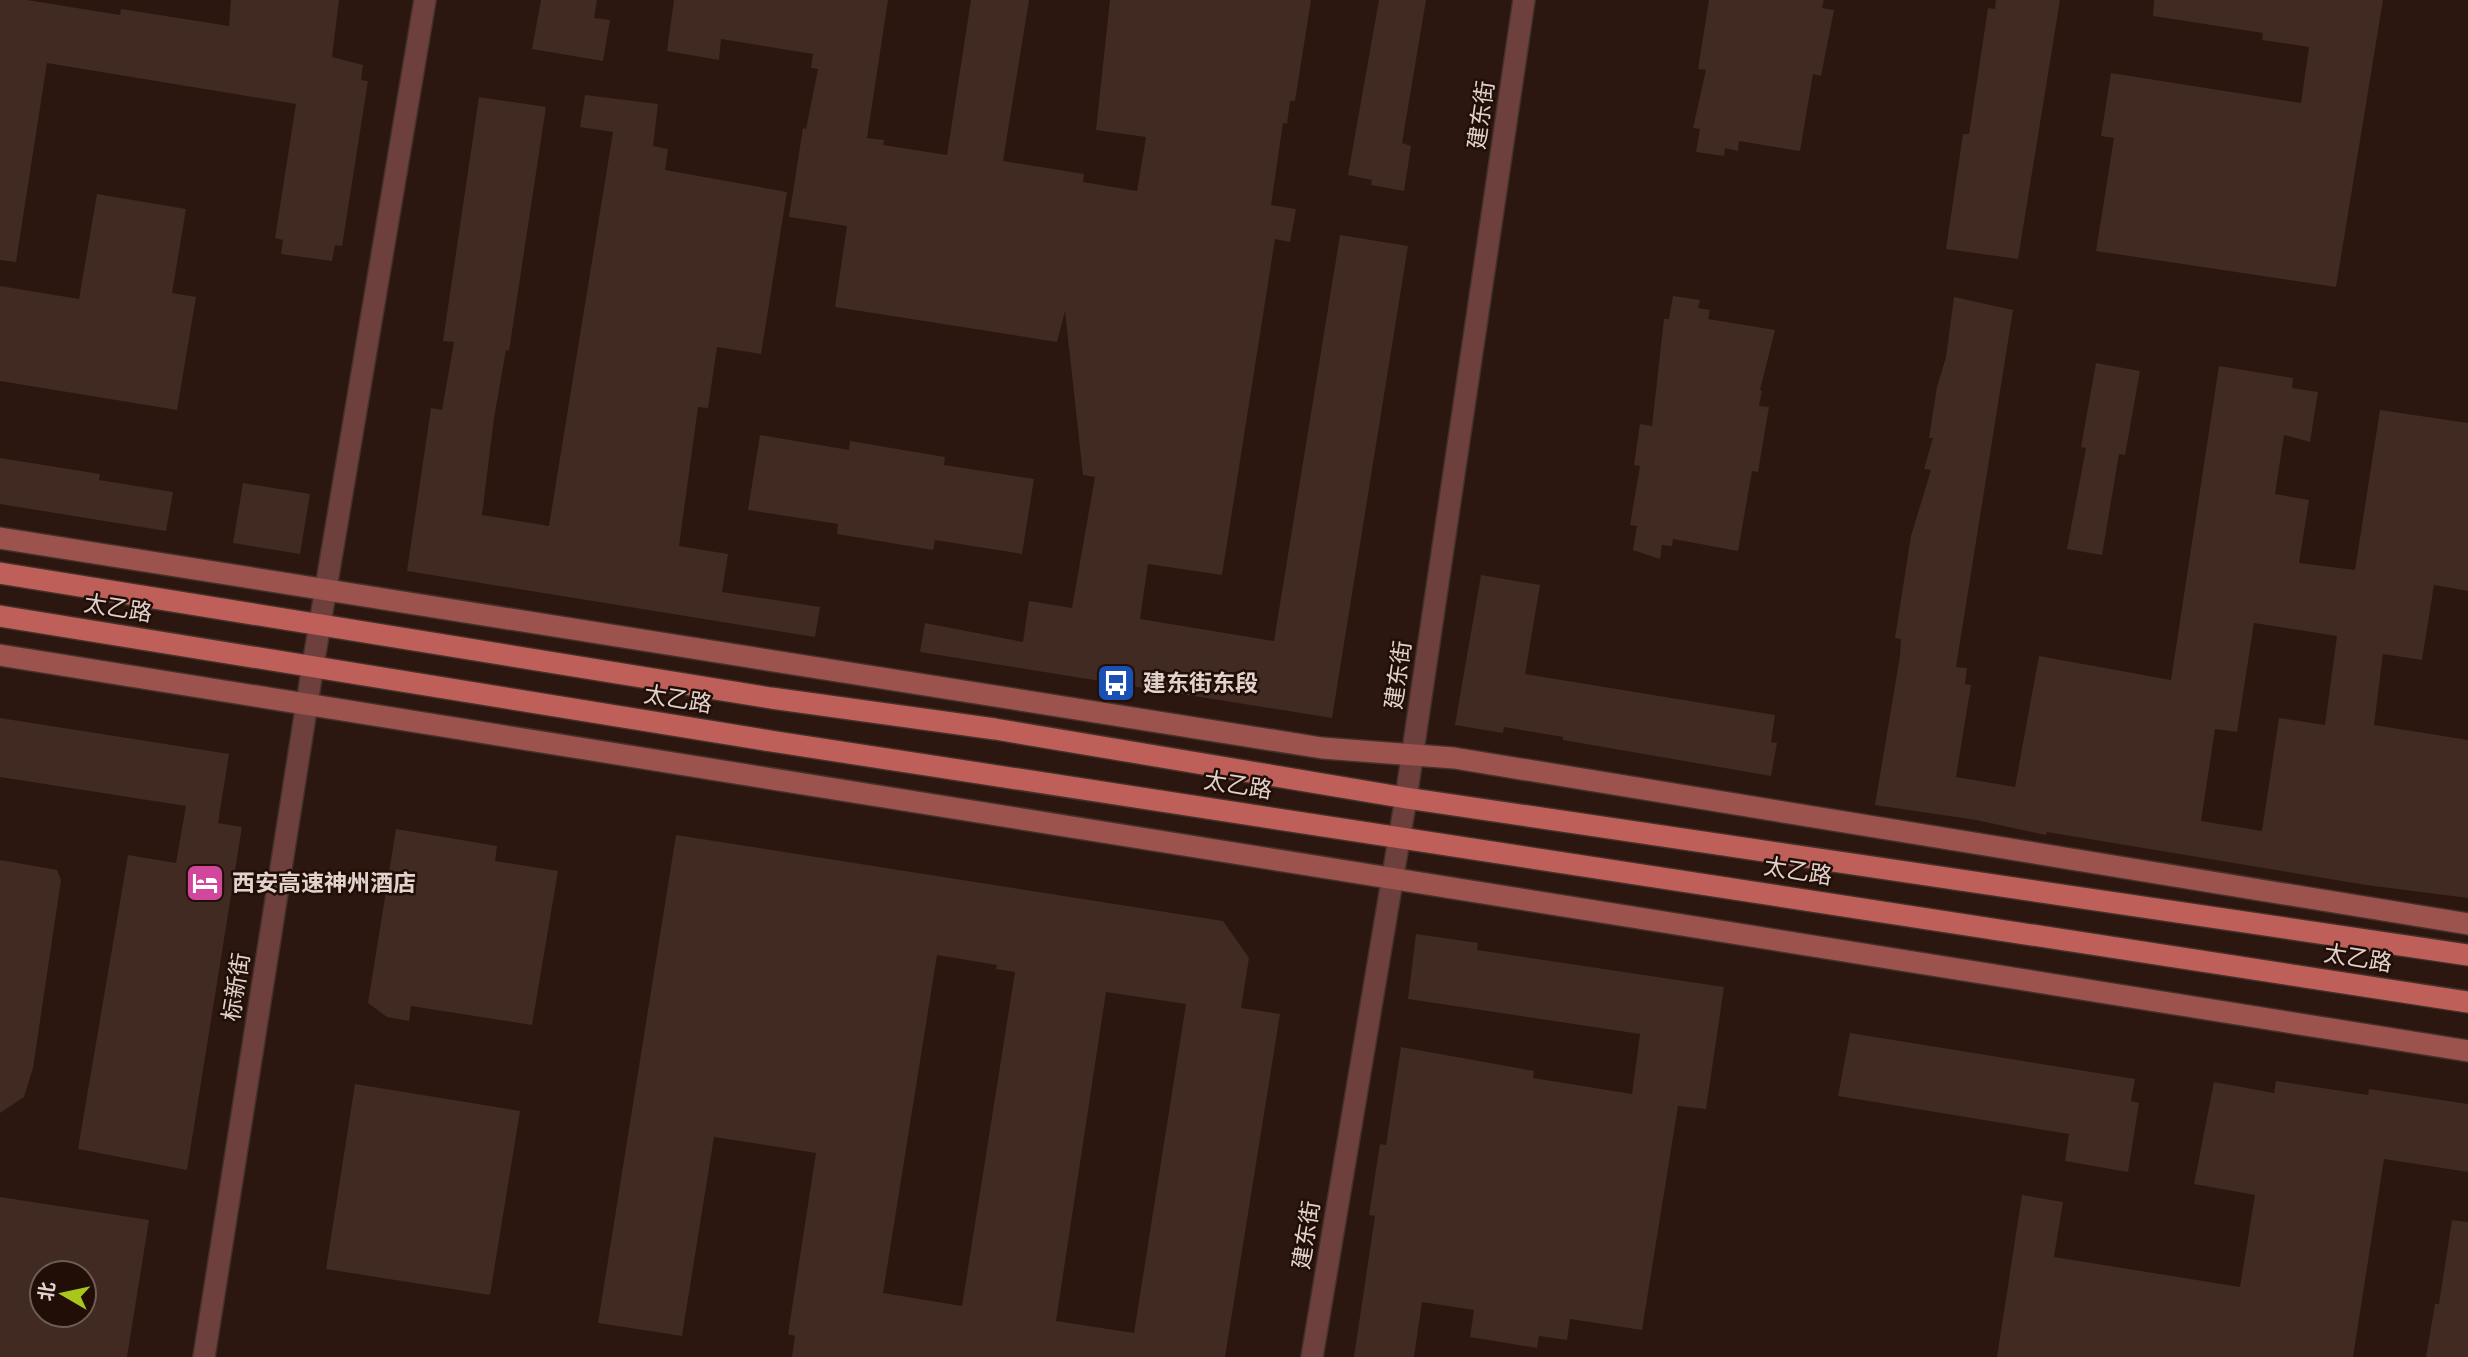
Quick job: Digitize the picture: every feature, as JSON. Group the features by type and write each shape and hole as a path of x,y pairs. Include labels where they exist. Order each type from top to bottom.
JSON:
{"main road":[{"path":"0,538 1322,748 1454,758 2468,924"},
{"name":"太乙路","path":"0,573 771,698 995,729 1406,798 2468,956"},
{"name":"太乙路","path":"0,615 776,742 2468,1002"},
{"path":"0,655 2468,1051"}],"street":[{"name":"标新街","path":"205,1357 306,705 425,0"},
{"name":"建东街","path":"1312,1357 1406,798 1524,0"}],"building":[{"path":"0,0 27,0 120,15 121,9 229,26 231,0 339,0 332,57 363,65 361,80 368,81 342,246 335,245 332,261 281,254 283,240 275,238 296,104 47,63 16,262 0,260"},
{"path":"541,0 597,0 594,18 610,20 603,61 532,49"},
{"path":"674,0 888,0 867,138 884,140 883,145 947,155 971,0 1029,0 1003,161 1084,174 1083,182 1137,191 1146,137 1096,130 1110,0 1311,0 1295,101 1290,101 1287,124 1283,123 1271,205 1296,209 1290,242 1275,239 1222,575 1148,564 1140,619 1274,641 1340,235 1408,246 1332,718 920,652 925,623 1023,642 1029,601 1072,608 1095,477 1083,475 1065,311 1057,342 835,307 847,226 789,217 803,128 806,129 818,69 811,68 813,54 721,39 719,60 667,51"},
{"path":"1379,0 1426,0 1402,143 1411,146 1404,191 1371,185 1372,180 1348,175"},
{"path":"1709,0 1824,0 1822,8 1834,10 1821,76 1813,74 1800,151 1739,141 1738,151 1725,148 1724,156 1696,152 1700,129 1693,128 1706,70 1698,69"},
{"path":"1996,0 2060,0 2018,259 1946,249 1963,134 1969,134 1988,8 1995,9"},
{"path":"2154,0 2383,0 2336,287 2096,251 2114,138 2101,136 2111,73 2301,103 2309,47 2262,40 2263,33 2153,16"},
{"path":"585,95 658,104 653,146 668,149 665,170 787,192 761,354 717,347 708,408 698,407 679,546 728,554 722,592 820,607 815,637 407,571 431,408 442,410 454,342 443,341 479,97 546,107 509,351 506,350 494,418 482,515 549,526 613,132 580,127"},
{"path":"97,194 186,209 172,293 196,297 177,410 0,381 0,286 79,299"},
{"path":"1673,296 1700,300 1698,308 1710,310 1708,319 1775,330 1760,390 1759,406 1769,407 1758,472 1752,471 1738,551 1673,539 1672,546 1662,545 1660,559 1633,550 1637,526 1630,525 1640,466 1634,465 1640,424 1652,426 1664,319 1669,319"},
{"path":"1954,297 2013,310 1956,667 1967,668 1965,684 1971,685 1956,777 2015,787 2039,656 2171,680 2219,366 2293,378 2292,388 2318,392 2310,442 2284,435 2275,494 2309,500 2299,563 2355,570 2380,410 2468,423 2468,591 2434,585 2422,660 2383,654 2374,725 2468,740 2468,898 2366,885 2047,832 2046,835 1976,820 1875,805 1900,656 1901,639 1895,638 1911,536 1931,470 1924,469 1933,438 1929,438 1937,387 1946,357","holes":["2254,623 2337,636 2325,725 2279,718 2262,831 2201,821 2215,729 2237,732"]},
{"path":"2096,363 2140,371 2125,455 2119,454 2102,555 2067,549 2086,448 2081,447"},
{"path":"760,435 849,450 850,441 945,457 944,465 1034,479 1022,554 935,540 933,550 837,534 838,524 748,510"},
{"path":"0,458 100,474 99,480 173,492 166,531 0,504"},
{"path":"243,483 310,494 300,554 233,543"},
{"path":"1481,575 1540,585 1525,674 1775,715 1771,742 1777,743 1771,776 1563,740 1563,737 1504,727 1503,733 1455,725"},
{"path":"0,718 229,754 218,823 242,827 187,1170 78,1149 128,855 176,863 186,806 0,777"},
{"path":"396,829 497,846 495,861 558,871 532,1025 411,1006 409,1021 387,1017 368,1003"},
{"path":"676,835 1223,921 1249,958 1241,1008 1280,1014 1225,1357 792,1357 795,1336 788,1334 816,1153 714,1137 682,1336 598,1323","holes":["937,955 997,965 996,969 1015,972 962,1306 883,1293","1106,992 1186,1004 1134,1333 1056,1321"]},
{"path":"0,860 57,870 61,880 33,1068 24,1097 0,1113"},
{"path":"1416,934 1478,943 1477,950 1724,987 1706,1109 1678,1106 1642,1330 1570,1319 1567,1340 1539,1336 1537,1348 1470,1337 1474,1310 1422,1302 1414,1357 1354,1357 1375,1216 1369,1215 1380,1144 1386,1145 1401,1047 1534,1071 1533,1078 1632,1094 1640,1034 1408,999"},
{"path":"1850,1033 2135,1079 2131,1101 2139,1103 2128,1172 2065,1161 2069,1134 1838,1096"},
{"path":"2276,1081 2368,1095 2369,1089 2468,1104 2468,1172 2384,1159 2353,1357 1997,1357 2022,1195 2063,1202 2054,1257 2240,1287 2255,1195 2194,1184 2214,1082 2274,1093"},
{"path":"355,1084 520,1111 490,1295 326,1269"},
{"path":"0,1197 149,1220 127,1357 0,1357"},
{"path":"2452,1220 2468,1222 2468,1357 2426,1357 2435,1304 2439,1304"}],"place":[{"name":"建东街东段","path":"1116,683"},
{"name":"西安高速神州酒店","path":"205,883"}]}
